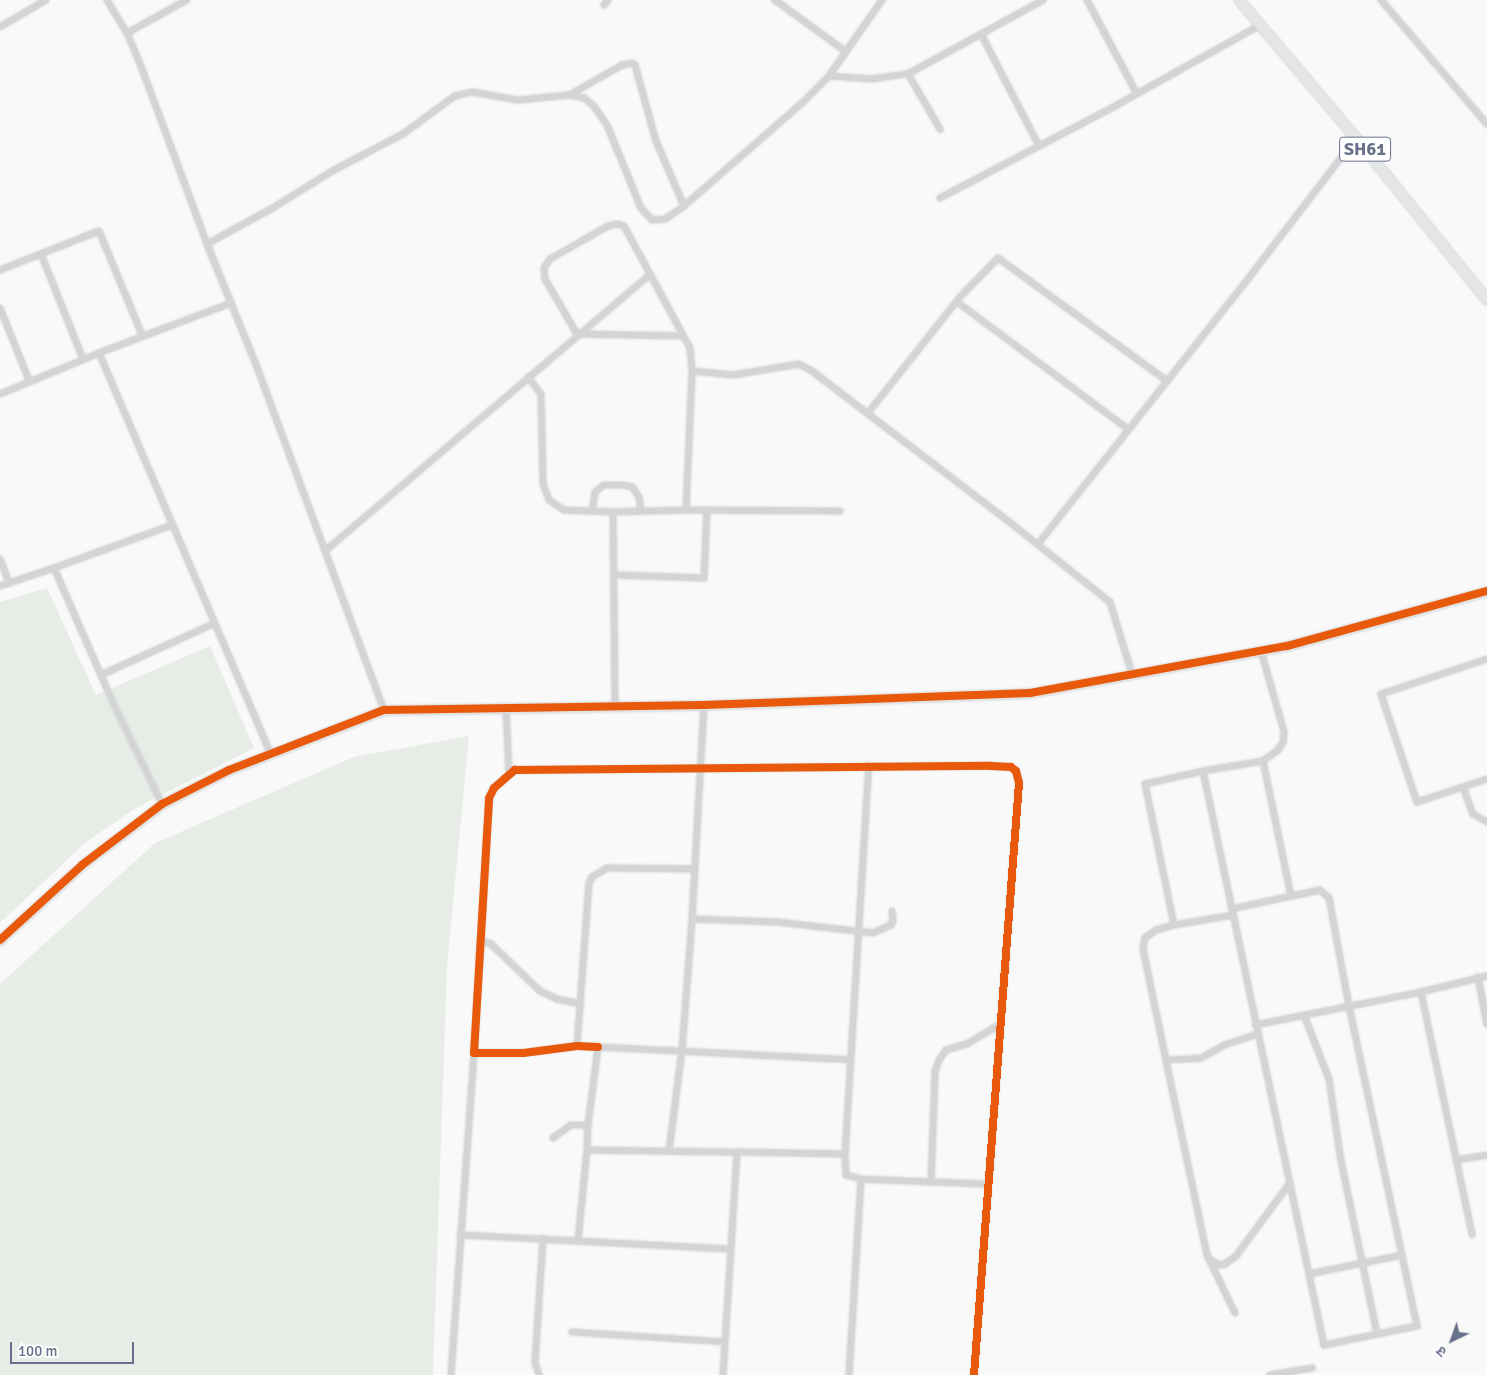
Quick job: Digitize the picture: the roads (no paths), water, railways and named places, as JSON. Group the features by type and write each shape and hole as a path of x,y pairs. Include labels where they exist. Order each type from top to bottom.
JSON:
{"main road":[{"name":"SH61","path":"1239,0 1356,138 1487,300"}],"street":[{"path":"0,27 46,0"},
{"path":"107,0 127,33 142,69 384,710"},
{"path":"127,33 187,0"},
{"path":"775,0 845,51"},
{"path":"207,244 271,209 334,170 403,134 454,96 480,92 526,100 570,95 584,98 592,105 607,125 640,208 646,216 658,221 664,219 684,206 802,103 829,76 882,0"},
{"path":"829,76 870,79 908,74 1043,0"},
{"path":"1087,0 1137,94"},
{"path":"1381,0 1487,124"},
{"path":"940,198 1137,94 1260,25"},
{"path":"981,34 1039,146"},
{"path":"570,95 627,63 636,65 656,141 684,206"},
{"path":"908,74 940,128"},
{"path":"1038,544 1251,275 1356,138"},
{"path":"577,334 545,278 543,273 546,263 608,226 618,224 628,231 649,275 690,348 692,371 686,510"},
{"path":"0,270 99,231 142,335"},
{"path":"41,254 83,359"},
{"path":"868,413 957,302 998,258 1166,380"},
{"path":"325,551 577,334 649,275"},
{"path":"957,302 1128,428"},
{"path":"0,394 29,380 142,335 231,303"},
{"path":"0,308 29,380"},
{"path":"577,334 683,336"},
{"path":"99,353 213,624 271,754"},
{"path":"692,371 733,375 800,364 868,413 1110,602 1132,674"},
{"path":"528,377 541,394 543,484 549,500 564,510 614,512 686,510 840,512"},
{"path":"592,511 595,492 604,485 632,487 639,497 641,511"},
{"path":"616,575 704,578 707,510"},
{"path":"614,512 616,575 615,706"},
{"path":"0,586 172,525"},
{"path":"0,559 9,583"},
{"path":"54,568 101,675 162,804"},
{"path":"0,940 82,865 162,804 229,770 384,710 704,705 1030,693 1287,646 1487,591"},
{"path":"101,675 213,624"},
{"path":"1174,925 1145,784 1203,771 1263,761 1278,750 1284,732 1261,651"},
{"path":"1487,659 1382,694 1417,802 1487,780"},
{"path":"669,1151 682,1050 692,919 704,705"},
{"path":"506,708 509,775"},
{"path":"1263,761 1291,896"},
{"path":"869,766 845,1154 846,1175 861,1179 988,1184"},
{"path":"451,1375 474,1053 489,798 494,788 509,775 523,769 991,766 1011,767 1016,771 1018,783 974,1375"},
{"path":"1203,771 1233,912 1255,1025 1324,1345 1417,1326 1349,1006 1330,898 1320,890 1233,912 1174,925 1148,933 1143,943 1207,1255 1235,1313"},
{"path":"1463,787 1473,814 1487,822"},
{"path":"577,1046 589,883 592,877 607,868 695,869"},
{"path":"692,919 777,922 860,932 878,932 888,928 893,923 892,911"},
{"path":"480,940 492,944 540,990 557,999 580,1004"},
{"path":"1255,1025 1421,992 1487,976"},
{"path":"1478,978 1487,1024"},
{"path":"1421,992 1472,1235"},
{"path":"1304,1015 1328,1079 1361,1264 1377,1334"},
{"path":"931,1182 935,1072 939,1060 946,1050 967,1044 1000,1024"},
{"path":"1166,1060 1201,1058 1224,1045 1257,1034"},
{"path":"474,1053 523,1053 577,1046 851,1060"},
{"path":"578,1240 588,1125 598,1047"},
{"path":"552,1138 572,1125 588,1125"},
{"path":"587,1150 845,1154"},
{"path":"723,1375 737,1152"},
{"path":"1456,1160 1487,1155"},
{"path":"849,1375 861,1179"},
{"path":"1207,1255 1218,1265 1225,1264 1236,1256 1289,1184"},
{"path":"460,1235 731,1249"},
{"path":"539,1375 535,1362 543,1238"},
{"path":"1309,1274 1402,1255"},
{"path":"572,1332 725,1342"},
{"path":"1270,1375 1312,1368"}]}
